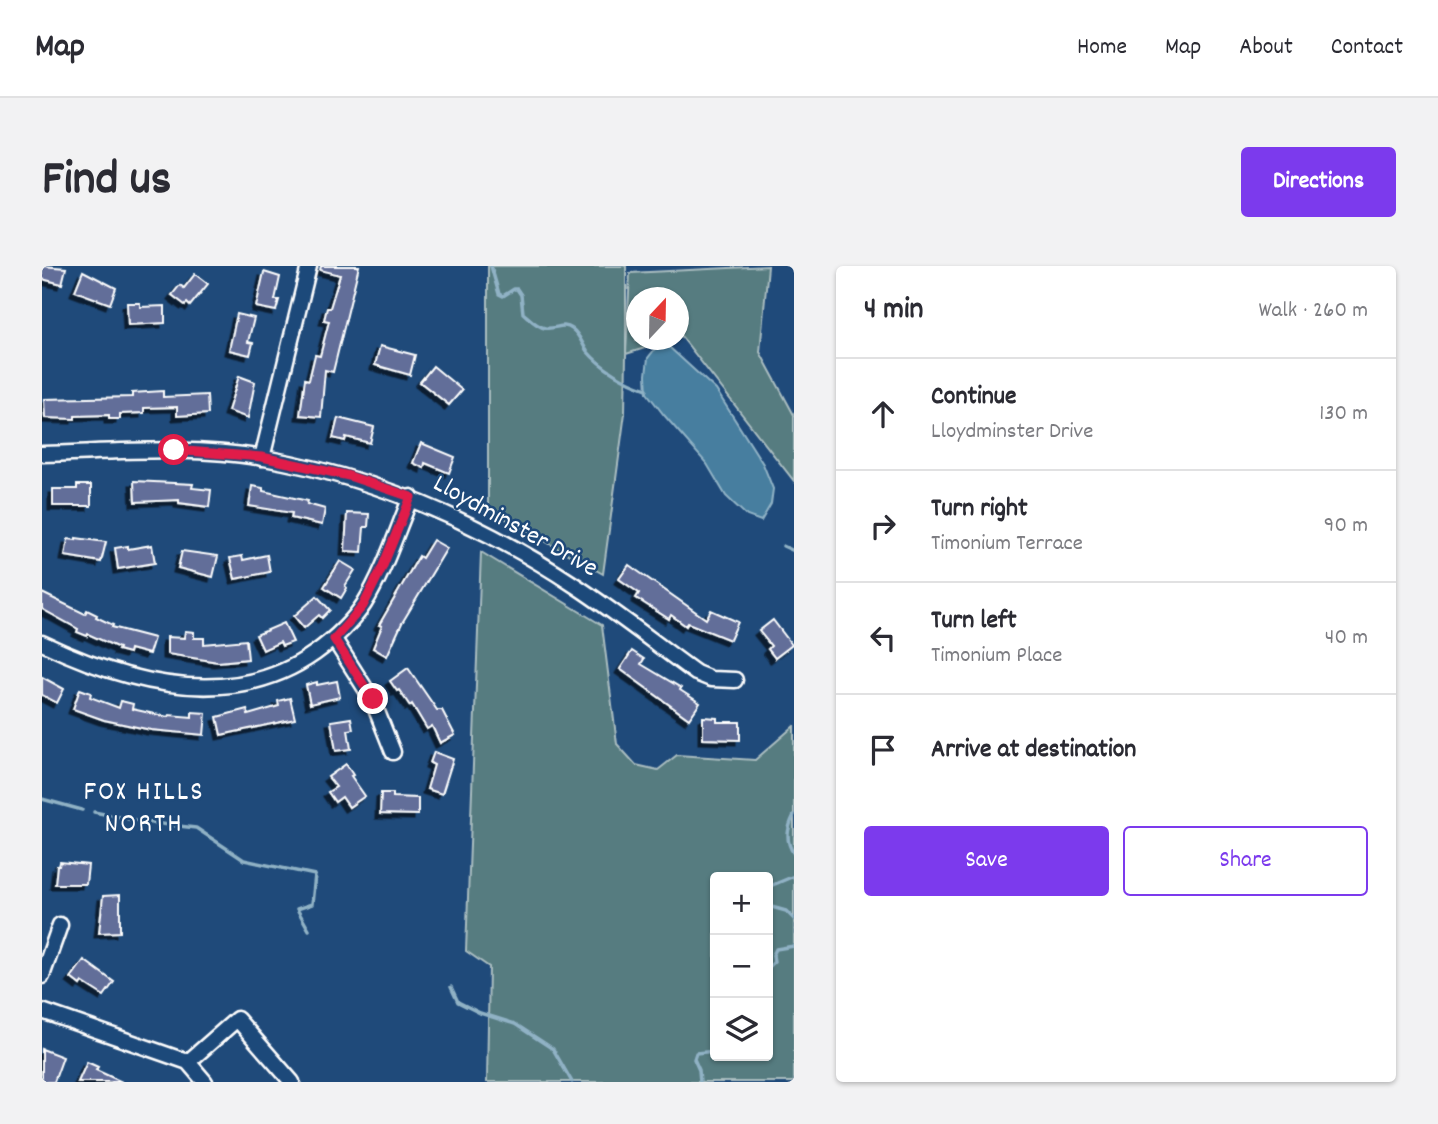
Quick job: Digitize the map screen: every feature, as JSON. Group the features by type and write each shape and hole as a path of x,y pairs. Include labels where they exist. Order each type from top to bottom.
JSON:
{"street":[{"path":"262,457 309,266"},
{"name":"Lloydminster Drive","path":"42,454 174,450 262,457 349,476 411,497 472,526 575,585 696,673 711,679 736,680"},
{"path":"42,643 114,673 178,686 227,686 264,680 299,664 334,639 363,606 411,497"},
{"path":"334,639 373,699 393,751"},
{"path":"42,976 60,925"},
{"path":"42,1011 188,1062 205,1082"},
{"path":"188,1062 237,1019 292,1082"}],"green space":[{"path":"488,266 626,266 626,353 626,350 639,350 626,354 625,413 603,574 488,509"},
{"path":"768,266 760,352 794,415 794,481 689,346 689,287 629,287 630,273"},
{"path":"481,552 602,625 617,744 636,765 658,770 677,755 755,760 794,726 794,1082 487,1082 489,967 466,951"}],"water":[{"path":"654,350 672,350 716,390 763,464 773,489 771,504 761,521 747,516 726,496 707,464 647,393 648,358"}],"building":[{"path":"42,266 66,268 62,284 42,279"},
{"path":"321,266 359,266 333,372 325,370 321,417 300,415 305,379 309,380 315,355 320,356 329,321 324,320 340,275 320,270"},
{"path":"83,271 116,288 110,304 75,291"},
{"path":"264,272 280,277 275,300 279,300 276,311 256,307"},
{"path":"195,274 208,284 190,306 187,303 185,305 172,295 180,285 184,288"},
{"path":"127,303 140,303 140,307 165,306 165,323 128,325"},
{"path":"237,314 254,318 248,342 253,343 250,355 229,350"},
{"path":"380,346 415,355 410,375 375,365"},
{"path":"433,366 462,390 449,405 420,382"},
{"path":"239,376 255,382 248,418 228,411"},
{"path":"163,391 163,397 207,395 208,414 177,416 177,407 144,408 144,413 120,414 120,419 109,419 109,415 75,416 75,419 45,418 44,399 132,397 132,393"},
{"path":"338,418 374,427 370,443 346,437 345,441 333,438"},
{"path":"421,443 455,457 449,473 425,463 424,468 413,463"},
{"path":"134,481 193,484 192,488 211,490 209,507 179,503 179,500 135,502"},
{"path":"77,485 91,485 91,506 53,506 53,489 77,489"},
{"path":"252,486 308,501 307,504 325,509 322,525 291,518 292,513 249,506"},
{"path":"347,513 369,514 368,527 364,527 362,552 345,551"},
{"path":"68,539 106,542 101,562 65,556"},
{"path":"433,540 447,548 402,623 387,656 373,648 382,626 379,625 419,556 422,558"},
{"path":"152,545 155,563 118,569 115,548"},
{"path":"182,551 218,556 213,577 178,568"},
{"path":"267,555 270,572 235,579 230,558 242,556 243,560"},
{"path":"340,561 355,570 341,598 324,587"},
{"path":"629,565 706,619 711,610 738,622 730,640 688,623 686,626 671,615 669,619 636,598 639,593 619,579"},
{"path":"42,593 85,614 87,610 113,625 112,627 154,638 149,654 130,649 129,653 118,650 119,648 88,634 87,636 77,632 78,629 42,609"},
{"path":"317,596 330,610 322,618 319,615 304,628 294,616"},
{"path":"773,620 792,645 775,658 768,649 771,646 759,631"},
{"path":"284,623 293,642 282,646 280,642 263,650 256,635"},
{"path":"185,631 194,632 194,638 204,638 204,644 246,640 248,659 218,662 167,654 167,637 184,638"},
{"path":"632,651 644,659 641,664 700,703 689,719 620,669"},
{"path":"408,668 437,710 442,710 455,735 440,743 432,726 427,729 412,704 410,706 399,690 397,691 390,681"},
{"path":"42,677 64,689 57,703 42,695"},
{"path":"337,681 340,697 310,704 306,685"},
{"path":"80,689 91,693 90,697 119,708 121,701 133,704 132,709 168,717 192,717 192,712 206,713 204,735 151,730 104,720 73,709"},
{"path":"290,698 295,719 221,735 217,717 247,709 248,715 279,706 278,701"},
{"path":"703,717 717,718 717,722 740,722 740,740 703,739"},
{"path":"351,718 353,729 348,730 351,749 336,751 331,721"},
{"path":"434,752 453,759 442,794 427,789 434,765 430,763"},
{"path":"346,764 365,796 349,807 342,797 335,802 328,792 336,787 328,777"},
{"path":"381,793 393,793 393,797 418,798 418,815 380,814"},
{"path":"60,862 88,865 86,884 55,884"},
{"path":"120,895 120,932 99,933 103,896"},
{"path":"84,960 114,982 104,996 71,978"},
{"path":"42,1049 63,1057 54,1082 42,1082"},
{"path":"87,1062 98,1067 96,1070 122,1082 78,1082"}],"waterway":[{"path":"491,266 499,294 503,296 517,289 521,295 523,313 533,322 545,328 569,327 600,364 623,379 647,389"},
{"path":"783,546 794,551"},
{"path":"42,799 82,810"},
{"path":"94,812 144,822 196,828 244,860 315,875 312,904 297,909 309,930"},
{"path":"794,815 788,835 794,854"},
{"path":"773,885 794,876"},
{"path":"773,907 786,911 794,919"},
{"path":"773,955 776,949 794,946"},
{"path":"773,955 773,963"},
{"path":"451,987 458,1002 480,1013 515,1024 553,1049 572,1082"},
{"path":"700,1082 694,1059 696,1053 710,1052"}],"district":[{"name":"FOX HILLS NORTH","path":"144,810"}],"route":[{"path":"174,450 262,457 349,476 411,497 363,606 334,639 373,699"}]}
